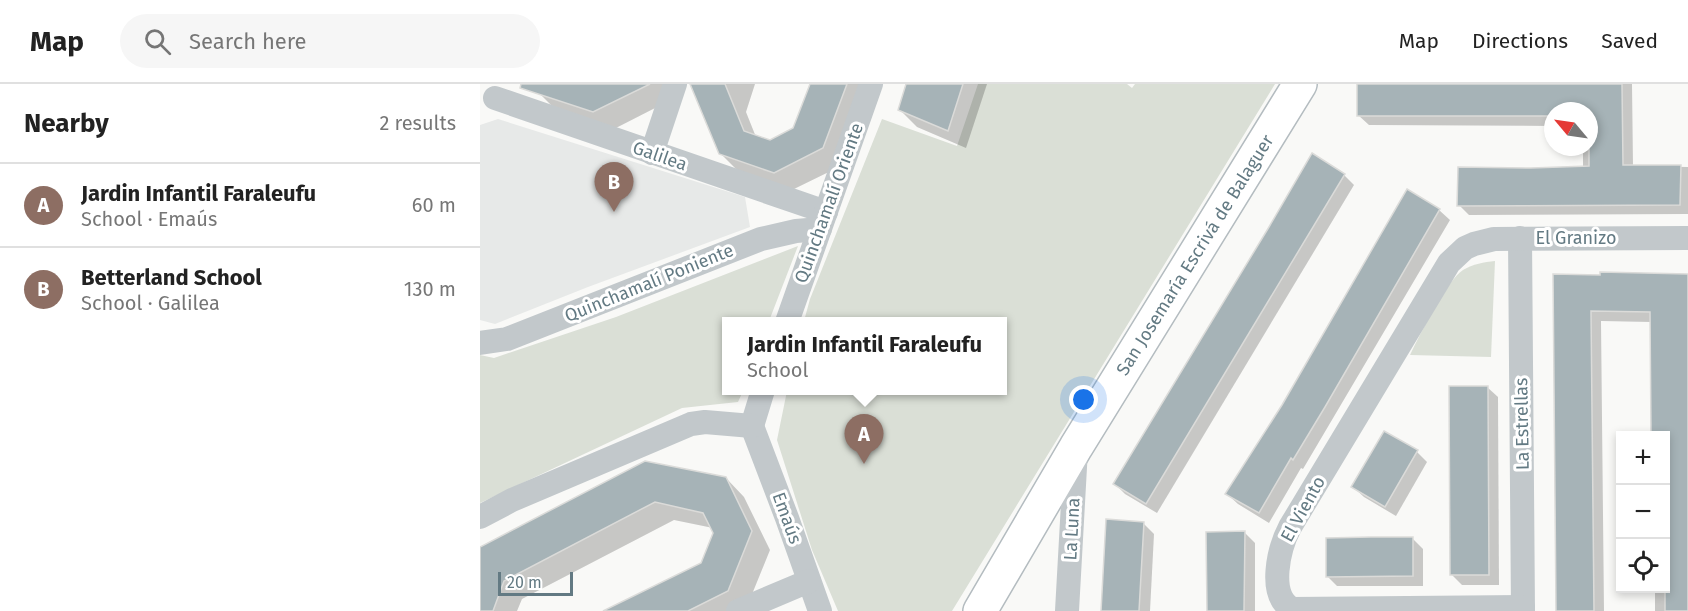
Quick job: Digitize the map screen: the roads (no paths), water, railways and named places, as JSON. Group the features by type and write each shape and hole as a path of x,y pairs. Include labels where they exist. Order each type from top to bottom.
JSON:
{"street":[{"path":"652,153 675,84"},
{"name":"Quinchamalí Oriente","path":"788,317 872,84"},
{"name":"San Josemaría Escrivá de Balaguer","path":"980,611 1076,447 1300,84"},
{"name":"Galilea","path":"490,98 652,153 823,220"},
{"name":"Quinchamalí Poniente","path":"480,343 507,339 760,239 796,231 823,220"},
{"name":"El Granizo","path":"1465,248 1484,241 1520,238 1688,238"},
{"name":"La Estrellas","path":"1520,238 1523,609"},
{"name":"El Viento","path":"1465,248 1449,262 1290,527 1279,553 1279,595 1285,606 1299,610 1523,609"},
{"path":"480,517 522,495 691,424 705,422 752,426 762,395"},
{"name":"Emaús","path":"752,426 820,611"},
{"name":"La Luna","path":"1067,611 1076,447"},
{"path":"738,611 809,581"}],"place":[{"name":"Betterland School","path":"614,212"},
{"name":"Jardin Infantil Faraleufu","path":"864,464"}]}
